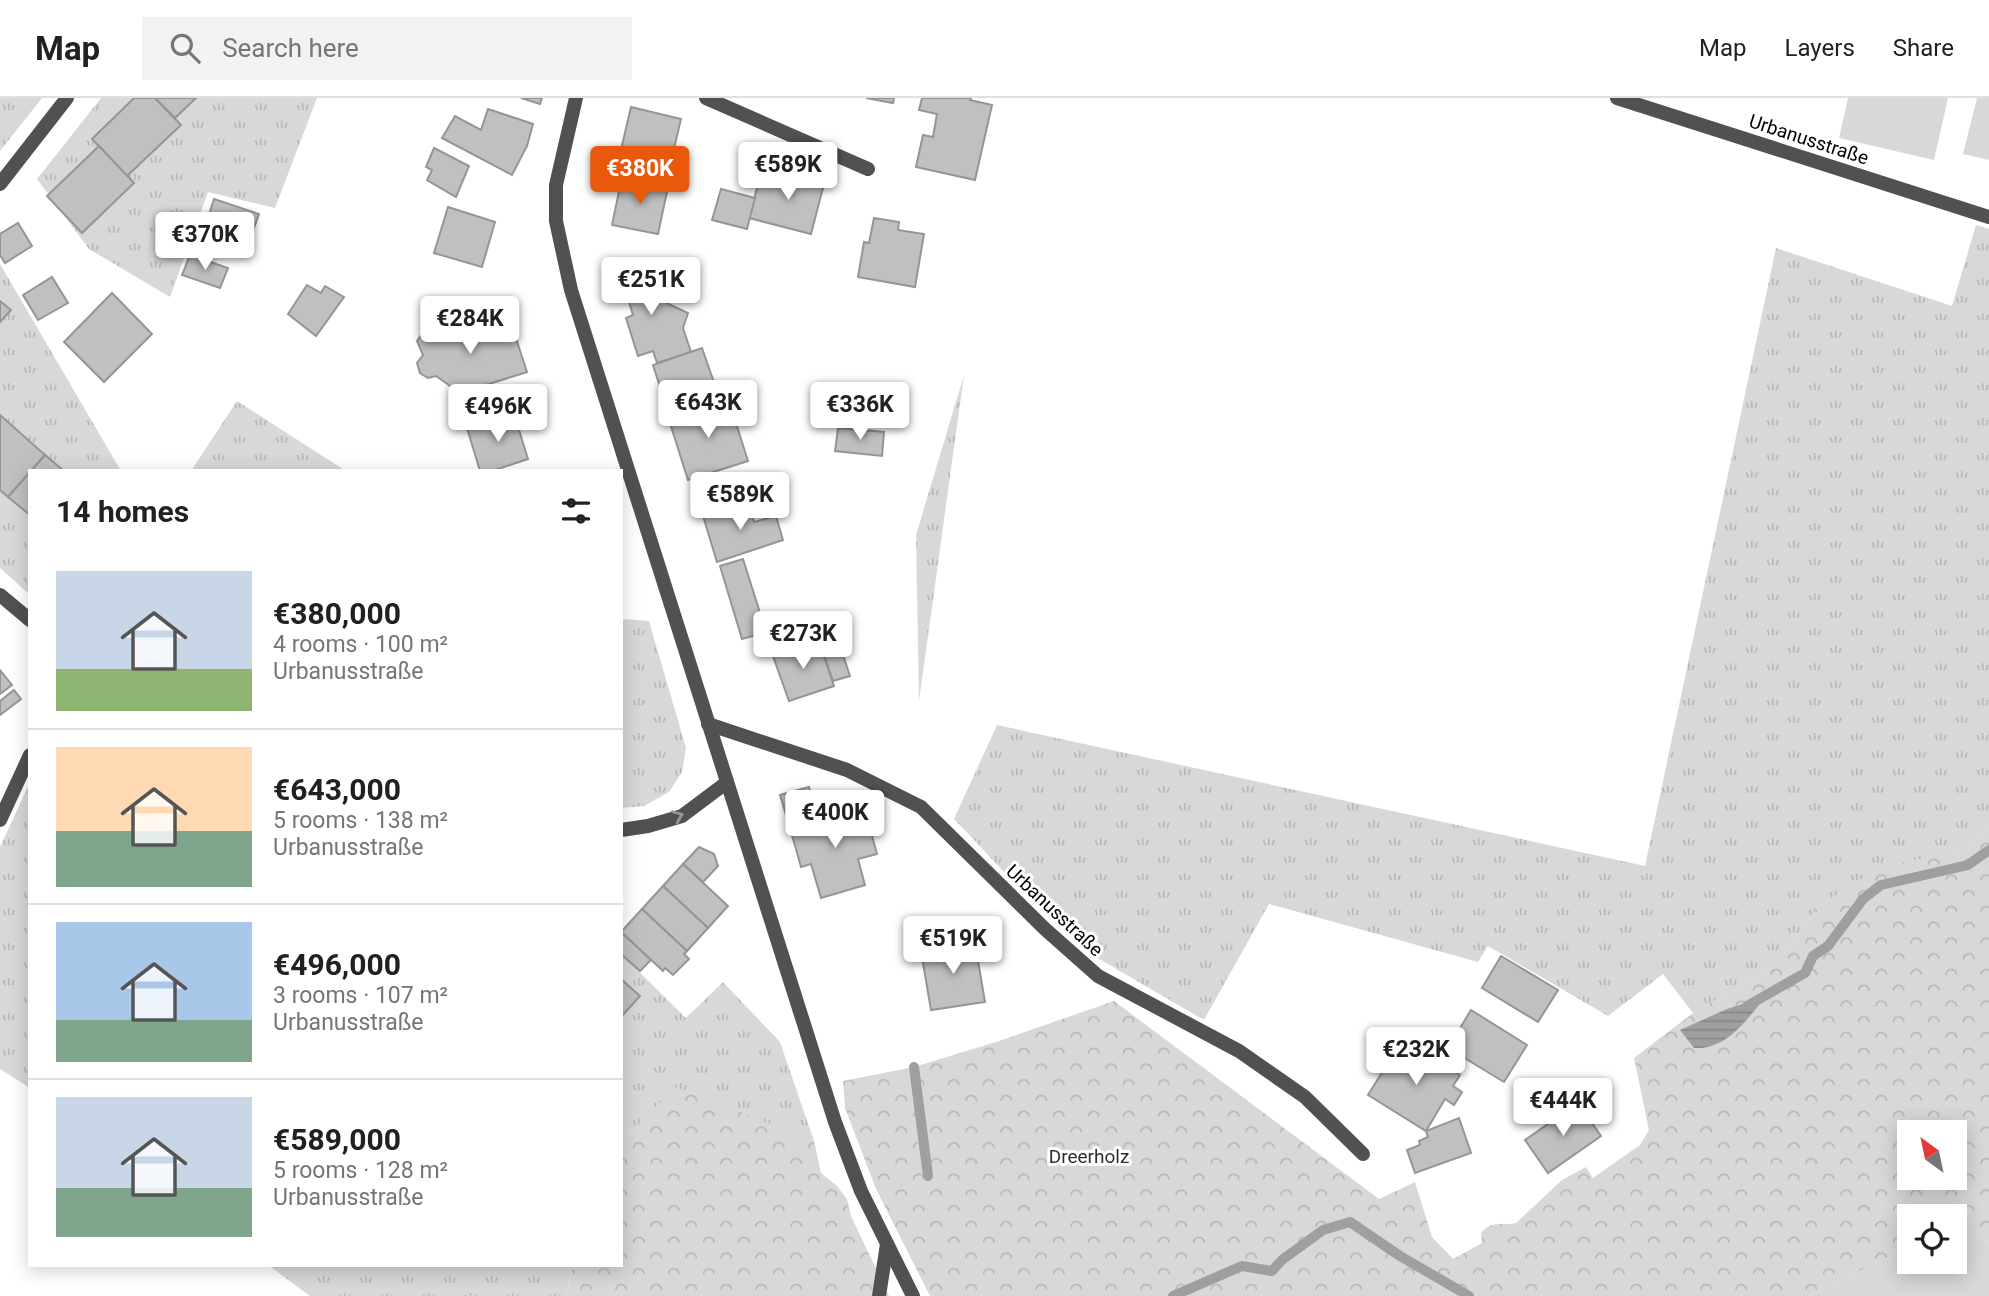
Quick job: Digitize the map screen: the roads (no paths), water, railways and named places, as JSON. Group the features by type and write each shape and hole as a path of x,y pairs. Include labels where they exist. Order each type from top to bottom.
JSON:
{"street":[{"path":"0,184 67,98"},
{"path":"576,98 556,185 556,221 571,290 835,1122 860,1191 913,1296"},
{"path":"706,98 868,169"},
{"name":"Urbanusstraße","path":"1617,98 1989,217"},
{"path":"0,595 28,618"},
{"name":"Urbanusstraße","path":"708,724 848,770 921,807 1045,929 1098,976 1239,1051 1305,1097 1363,1154"},
{"path":"0,820 28,759"},
{"path":"623,830 682,816 726,783"},
{"path":"879,1296 887,1244"}],"waterway":[{"path":"1747,1006 1805,973 1813,956 1828,946 1863,899 1881,885 1968,865 1989,850"},
{"path":"914,1067 928,1176"},
{"path":"1173,1296 1242,1266 1272,1271 1282,1260 1323,1230 1350,1222 1400,1256 1469,1296"}],"park label":[{"name":"Dreerholz","path":"1089,1156"}]}
